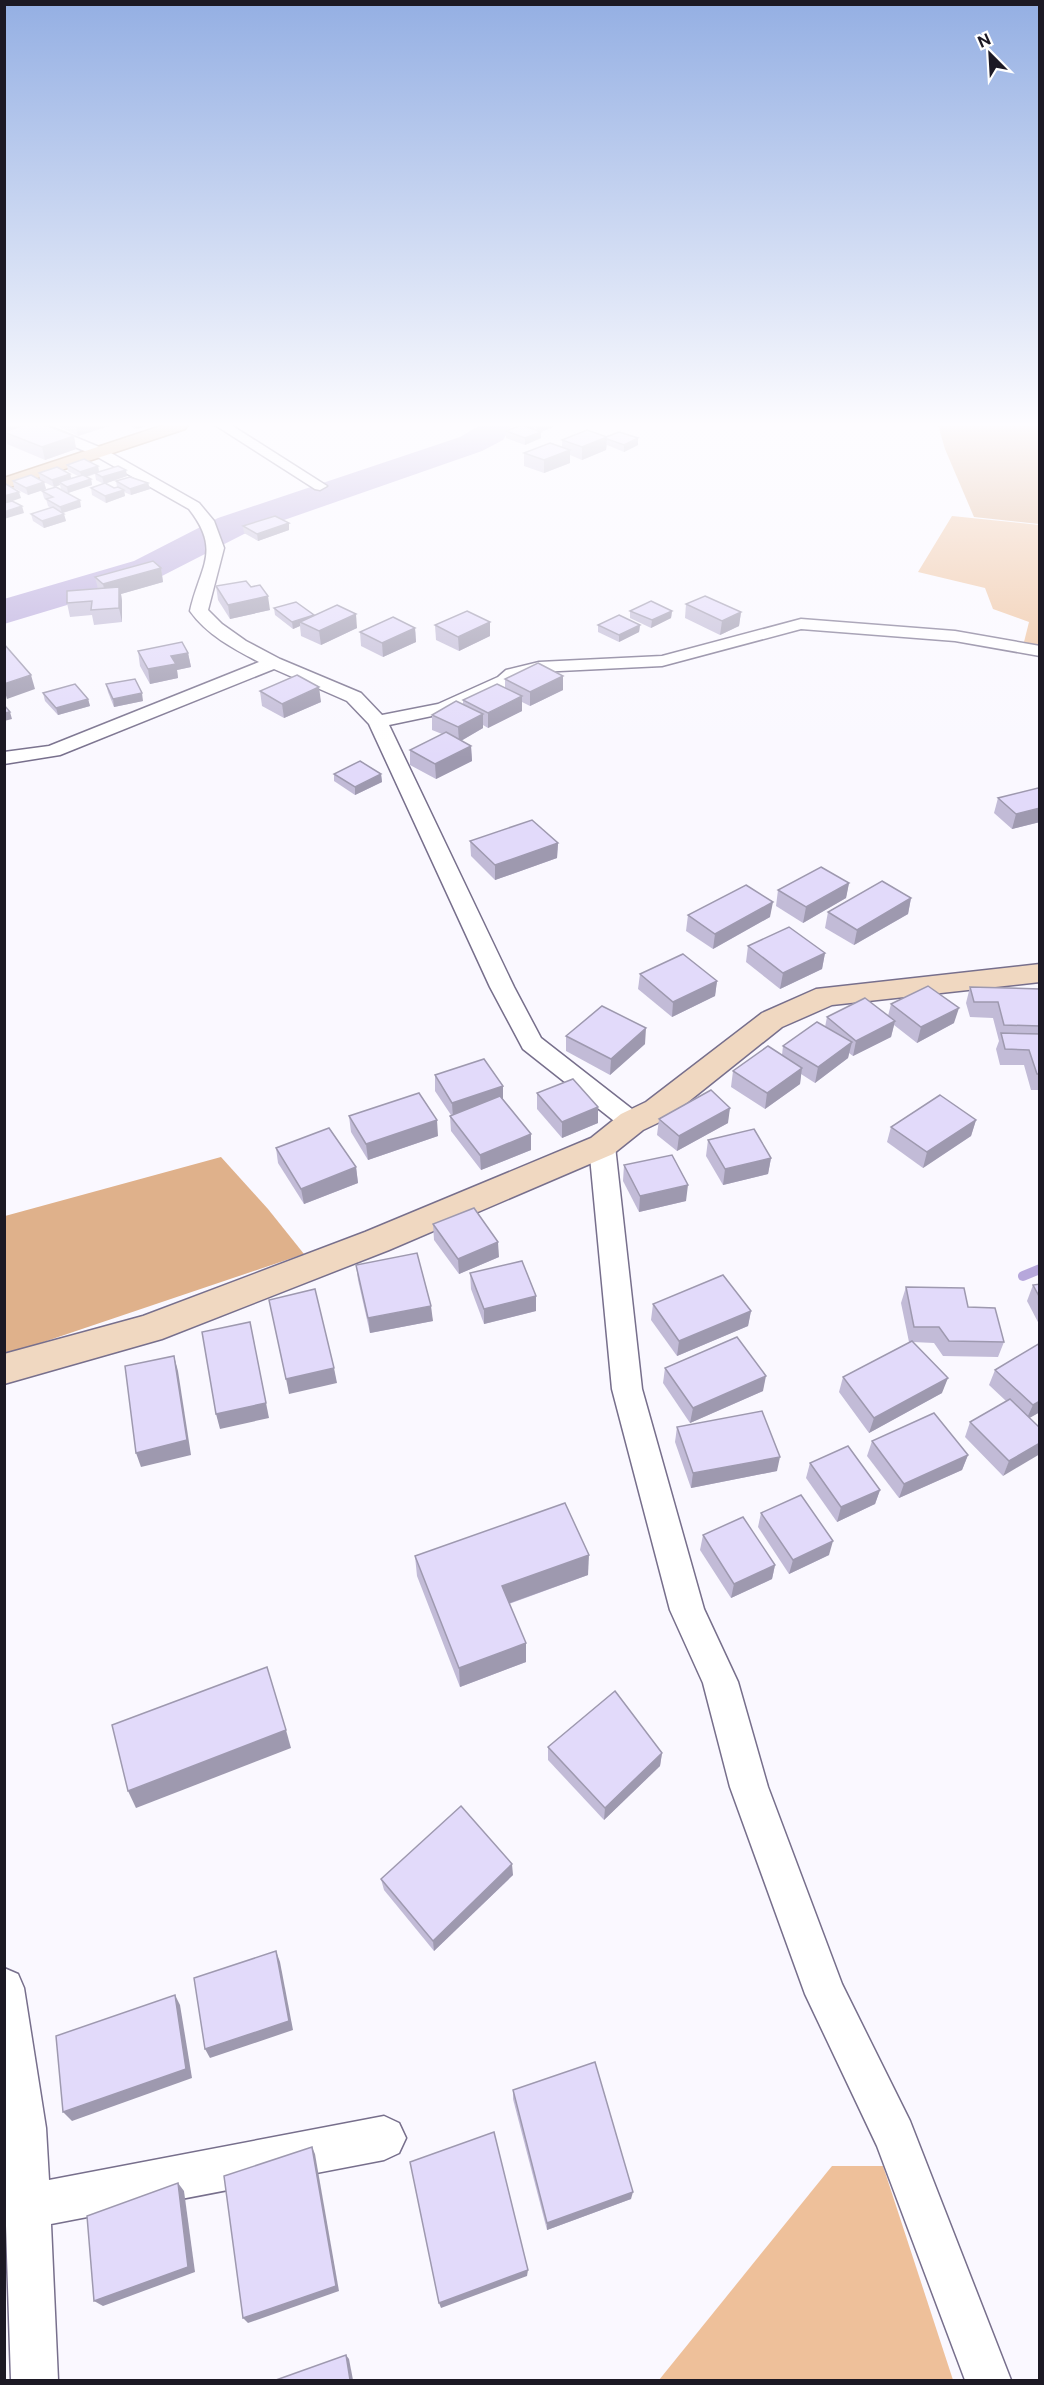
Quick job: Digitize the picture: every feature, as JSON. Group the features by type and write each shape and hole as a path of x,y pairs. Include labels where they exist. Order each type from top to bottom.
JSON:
{"street":[{"path":"212,536 216,548 215,558 204,586 199,611 216,628 240,645 274,663 354,697 378,722 502,987 532,1043 632,1122"},
{"path":"745,624 763,634"},
{"path":"378,722 444,708 504,681 512,674 539,667 662,661 801,624 955,636 1040,651"},
{"path":"4,758 53,751 274,663"},
{"path":"4,1369 149,1329 377,1241 602,1146 632,1122 657,1110 772,1020 825,996 1040,973"},
{"path":"602,1146 627,1389 687,1610 720,1682 749,1787 825,1994 895,2136 988,2380"},
{"path":"4,1988 25,2128 34,2380"},
{"path":"28,2206 384,2138"}],"shaded area":[{"path":"940,536 1039,536 1039,649 1023,646 1029,622 993,609 985,588 918,572"},
{"path":"221,1157 268,1209 304,1254 5,1355 5,1216"},
{"path":"832,2166 883,2166 953,2380 659,2380"}],"building":[{"path":"153,561 161,568 103,584 95,577"},
{"path":"246,581 251,587 260,585 268,596 228,605 216,586"},
{"path":"119,587 119,608 91,610 92,601 67,603 67,591"},
{"path":"705,596 741,612 722,621 686,604"},
{"path":"651,601 672,611 652,620 630,611"},
{"path":"296,602 314,615 292,622 274,608"},
{"path":"337,605 356,614 319,631 300,622"},
{"path":"467,611 490,622 458,637 435,625"},
{"path":"619,615 640,625 619,635 598,625"},
{"path":"393,617 415,628 382,643 360,632"},
{"path":"182,642 188,653 171,656 176,664 148,669 138,651"},
{"path":"4,644 31,675 4,684"},
{"path":"538,663 563,676 530,692 505,679"},
{"path":"297,675 319,687 282,704 260,691"},
{"path":"135,679 142,693 113,699 106,684"},
{"path":"75,684 88,699 56,708 43,693"},
{"path":"497,684 522,696 488,713 463,700"},
{"path":"456,701 483,714 458,727 432,715"},
{"path":"4,705 10,712 4,713"},
{"path":"446,732 471,746 435,764 410,750"},
{"path":"360,761 381,774 355,787 334,774"},
{"path":"1040,789 1040,808 1016,814 998,798"},
{"path":"532,820 558,843 495,865 470,841"},
{"path":"821,867 849,883 806,907 778,890"},
{"path":"882,881 911,898 857,930 828,912"},
{"path":"746,885 773,902 715,934 688,915"},
{"path":"789,927 825,953 783,973 748,946"},
{"path":"683,954 717,981 673,1002 640,974"},
{"path":"928,986 959,1008 921,1027 891,1004"},
{"path":"970,987 1040,989 1040,1026 1004,1025 998,1002 974,1002"},
{"path":"865,998 895,1021 856,1041 827,1017"},
{"path":"602,1006 646,1028 611,1059 566,1036"},
{"path":"817,1022 852,1042 818,1067 783,1046"},
{"path":"1001,1033 1040,1034 1040,1074 1037,1074 1029,1050 1005,1049"},
{"path":"768,1046 802,1068 767,1093 733,1071"},
{"path":"484,1059 503,1086 452,1103 435,1075"},
{"path":"573,1079 598,1107 562,1122 537,1093"},
{"path":"711,1090 730,1108 679,1136 659,1119"},
{"path":"419,1093 437,1120 366,1144 349,1116"},
{"path":"940,1095 976,1120 927,1152 891,1127"},
{"path":"500,1096 531,1134 480,1155 450,1116"},
{"path":"329,1128 356,1167 301,1189 276,1148"},
{"path":"754,1129 771,1158 725,1169 708,1140"},
{"path":"672,1155 688,1185 640,1196 624,1165"},
{"path":"474,1208 498,1242 458,1259 433,1224"},
{"path":"417,1253 431,1306 368,1318 356,1265"},
{"path":"522,1261 536,1296 484,1309 470,1273"},
{"path":"723,1275 751,1311 679,1341 653,1304"},
{"path":"1040,1284 1040,1298 1033,1285"},
{"path":"906,1287 964,1288 968,1307 995,1308 1004,1342 949,1341 939,1327 914,1327"},
{"path":"315,1289 334,1368 286,1379 269,1300"},
{"path":"250,1322 266,1403 216,1414 202,1332"},
{"path":"737,1337 766,1376 693,1408 665,1368"},
{"path":"912,1341 948,1378 874,1418 843,1377"},
{"path":"1040,1343 1040,1401 1033,1405 995,1370"},
{"path":"174,1356 187,1440 136,1453 125,1366"},
{"path":"1010,1399 1040,1428 1040,1443 1009,1461 970,1422"},
{"path":"762,1411 780,1457 693,1473 677,1427"},
{"path":"934,1413 968,1455 904,1484 872,1441"},
{"path":"848,1446 880,1490 841,1507 810,1463"},
{"path":"801,1495 833,1541 793,1560 761,1513"},
{"path":"565,1503 589,1555 502,1586 526,1643 459,1668 415,1556"},
{"path":"743,1517 775,1565 734,1584 703,1535"},
{"path":"267,1667 286,1730 128,1791 112,1725"},
{"path":"615,1691 662,1753 605,1808 548,1747"},
{"path":"461,1806 512,1864 433,1941 381,1879"},
{"path":"276,1951 289,2021 205,2049 194,1978"},
{"path":"175,1995 186,2069 63,2112 56,2036"},
{"path":"595,2062 633,2192 547,2223 513,2090"},
{"path":"494,2132 528,2270 439,2303 410,2162"},
{"path":"312,2147 336,2286 243,2318 224,2176"},
{"path":"178,2183 188,2267 94,2301 87,2216"},
{"path":"346,2355 350,2380 276,2380"}],"waterway":[{"path":"4,612 147,569 211,536"},
{"path":"1023,1276 1040,1269"}]}
